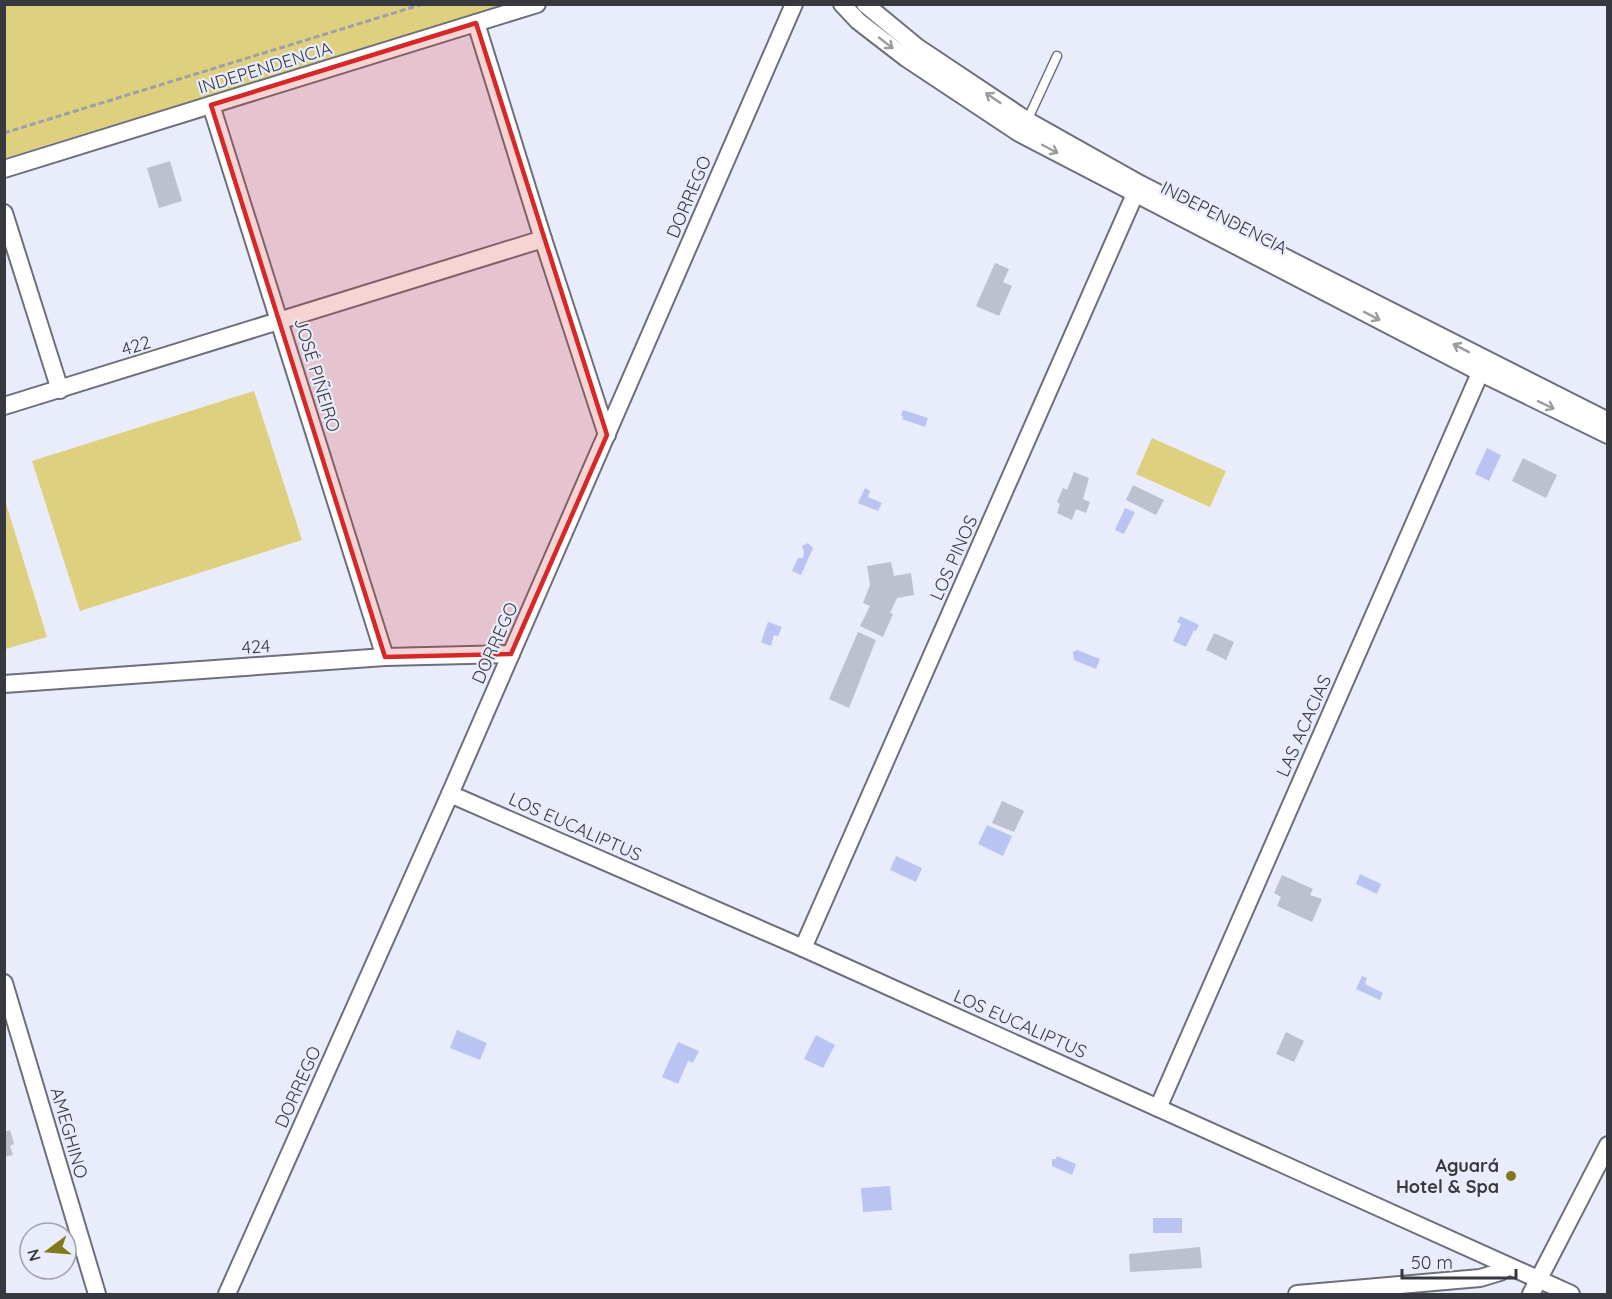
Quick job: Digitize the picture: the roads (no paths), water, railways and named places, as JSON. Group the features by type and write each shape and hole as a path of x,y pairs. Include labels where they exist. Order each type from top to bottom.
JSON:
{"street":[{"name":"INDEPENDENCIA","path":"4,169 537,4"},
{"name":"DORREGO","path":"227,1294 450,794 794,4"},
{"name":"INDEPENDENCIA","path":"842,4 858,21 906,58 1023,127 1138,189 1483,366 1608,435"},
{"name":"INDEPENDENCIA","path":"865,4 917,47 1023,127"},
{"path":"476,23 607,435"},
{"name":"JOSÉ PIÑEIRO","path":"212,105 385,657"},
{"name":"LOS PINOS","path":"804,948 1138,189"},
{"path":"4,213 60,390"},
{"name":"422","path":"4,406 543,239"},
{"name":"INDEPENDENCIA","path":"1483,366 1608,421"},
{"name":"LAS ACACIAS","path":"1158,1108 1483,366"},
{"name":"424","path":"4,684 385,657 511,654"},
{"name":"LOS EUCALIPTUS","path":"450,794 804,948 1508,1266 1535,1287 1571,1294"},
{"name":"AMEGHINO","path":"4,983 97,1294"},
{"path":"1535,1287 1608,1145"},
{"path":"1297,1294 1480,1278 1500,1272 1508,1266"}],"lane":[{"path":"1023,127 1057,56"}],"water":[{"path":"903,410 928,418 925,427 902,419"},
{"path":"1487,448 1501,455 1489,481 1475,474"},
{"path":"865,488 870,491 868,497 882,503 878,511 858,503"},
{"path":"1125,508 1135,512 1124,534 1115,530"},
{"path":"808,543 813,548 801,575 792,571 798,558 803,558 802,546"},
{"path":"1180,616 1199,625 1186,647 1173,641 1181,624 1177,622"},
{"path":"768,622 782,627 778,636 774,635 771,646 761,642"},
{"path":"1077,650 1100,659 1096,669 1074,660 1073,652"},
{"path":"987,825 1012,836 1003,856 978,844"},
{"path":"896,856 922,868 916,882 890,870"},
{"path":"1360,874 1381,884 1377,894 1356,884"},
{"path":"1362,976 1367,978 1365,984 1383,993 1380,1000 1356,989"},
{"path":"457,1030 487,1043 480,1060 450,1048"},
{"path":"816,1035 835,1045 823,1068 804,1059"},
{"path":"678,1042 699,1051 693,1063 688,1061 678,1084 662,1077"},
{"path":"1057,1156 1076,1164 1072,1175 1052,1166 1052,1159 1056,1159"},
{"path":"890,1186 892,1210 863,1212 861,1188"},
{"path":"1153,1218 1182,1218 1182,1233 1153,1233"}],"place":[{"name":"Aguará Hotel & Spa","path":"1511,1176"}]}
